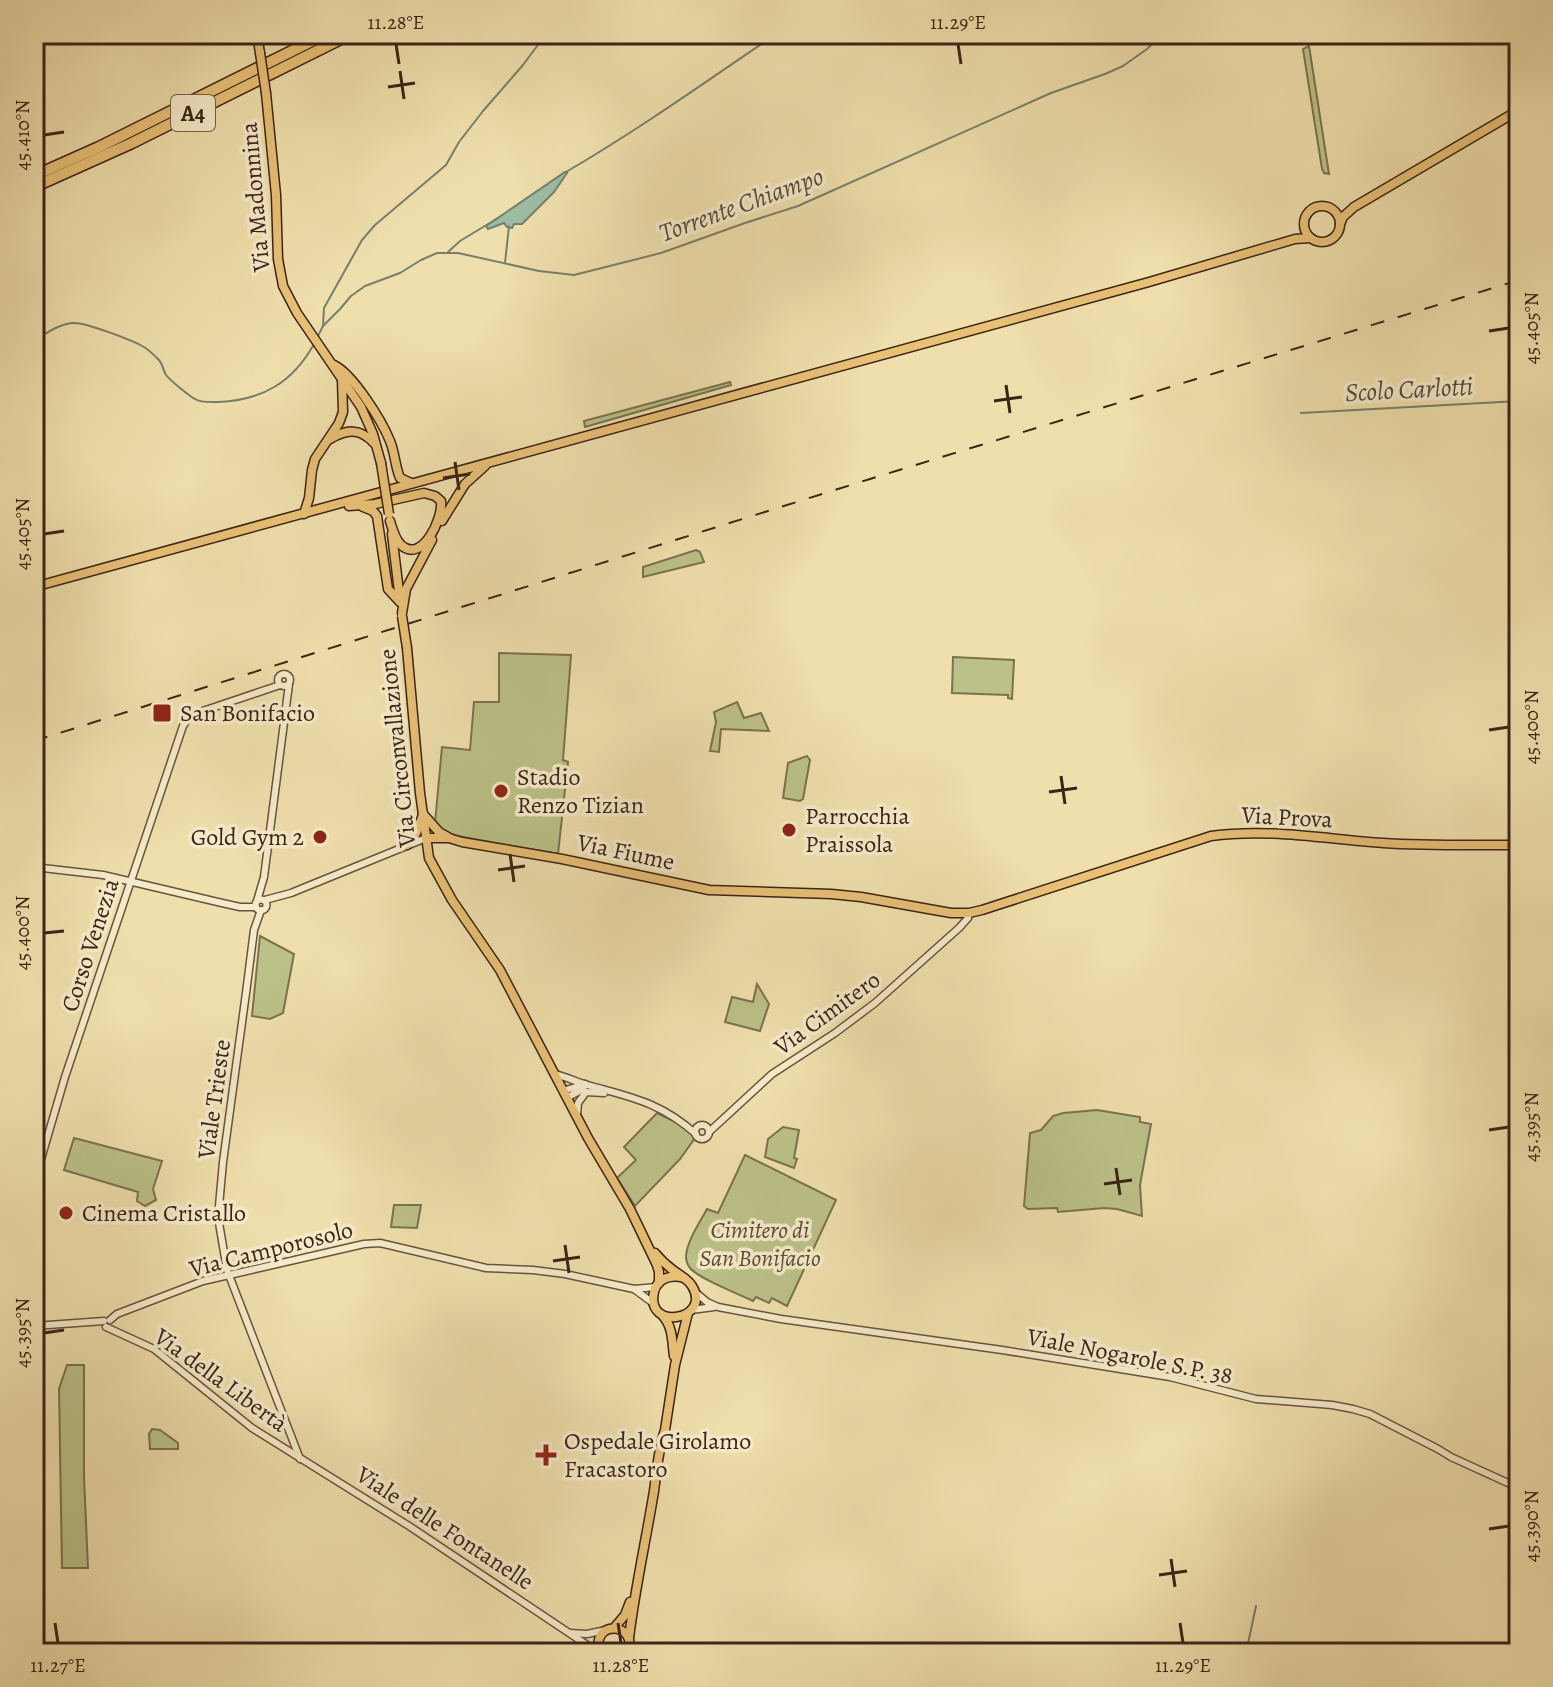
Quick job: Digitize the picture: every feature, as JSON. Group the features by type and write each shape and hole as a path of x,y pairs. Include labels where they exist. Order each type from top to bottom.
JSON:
{"highway":[{"name":"A4","path":"34,176 326,34"},
{"name":"A4","path":"34,187 99,159 351,34"}],"main road":[{"name":"Via Madonnina","path":"257,34 276,195 280,277 287,297 304,325 348,387"},
{"path":"34,587 1299,238 1320,242 1332,239 1343,217 1354,207 1519,110"},
{"path":"1281,244 1296,237 1304,227 1305,216 1313,208 1323,206 1340,211 1354,207"},
{"path":"1332,209 1338,215 1340,224"},
{"path":"1304,227 1310,238"},
{"path":"333,365 344,370 352,380 385,430 400,478 415,483"},
{"path":"342,378 343,412"},
{"name":"Via Circonvallazione","path":"348,387 361,407 381,463 407,648 429,858 452,900 500,970 650,1248 659,1272 657,1285"},
{"path":"304,514 315,459 343,412 352,405 361,407"},
{"path":"329,439 352,430 365,434 377,446"},
{"path":"402,614 404,594 413,574 465,484 489,463"},
{"path":"309,498 324,508 375,504 420,493 432,494 441,501 438,521 420,547 409,549 402,546 389,517"},
{"path":"354,506 369,509 377,516 388,589 400,602"},
{"path":"397,570 403,574 413,574"},
{"path":"423,814 449,838 433,850 429,858 419,846 407,845 415,836 423,814"},
{"name":"Via Prova","path":"965,913 1211,836 1235,833 1263,832 1411,845 1519,845"},
{"name":"Via Fiume","path":"426,838 449,838 709,890 846,895 940,913 965,913"},
{"name":"Via Circonvallazione","path":"650,1248 671,1270 684,1278"},
{"path":"630,1648 636,1586 675,1365 696,1298 693,1286 684,1278 671,1276 657,1285 653,1295 655,1304 668,1321 675,1365"},
{"path":"663,1315 676,1318 690,1312"},
{"path":"599,1653 599,1638 625,1615 636,1586"},
{"path":"610,1629 623,1631 630,1648"}],"street":[{"name":"Viale Trieste","path":"187,720 197,713 282,683 287,702 218,1206 219,1232 229,1275 300,1459"},
{"name":"Corso Venezia","path":"34,1183 65,1077 180,733 187,720"},
{"name":"Via Fiume","path":"260,905 426,838"},
{"path":"34,867 103,875 236,906 250,912 281,896"},
{"path":"236,906 260,905"},
{"name":"Via Cimitero","path":"705,1128 717,1123 772,1074 875,1003 965,921 965,913"},
{"path":"554,1074 653,1104 685,1123 703,1139 707,1137 705,1128"},
{"path":"565,1094 583,1089 585,1084"},
{"path":"577,1115 578,1103 586,1092 615,1092"},
{"path":"685,1123 705,1128"},
{"path":"696,1134 696,1130 705,1128"},
{"name":"Via Camporosolo","path":"34,1326 106,1324 117,1314 189,1286 364,1244 380,1243 486,1268 565,1274 634,1289 657,1285"},
{"name":"Via Camporosolo","path":"634,1289 655,1304"},
{"path":"695,1292 718,1307"},
{"path":"690,1312 718,1307"},
{"name":"Viale Nogarole S.P. 38","path":"718,1307 1154,1374 1256,1399 1353,1409 1370,1414 1451,1457 1519,1488"},
{"name":"Via della Libertà","path":"106,1324 120,1334 154,1349 252,1428 300,1459"},
{"path":"288,1450 289,1431"},
{"path":"279,1444 287,1441"},
{"name":"Viale delle Fontanelle","path":"300,1459 409,1526 599,1653"},
{"path":"568,1632 587,1634 610,1629"}],"green space":[{"path":"1309,46 1329,174 1322,169 1303,49"},
{"path":"730,382 731,385 585,427 584,421"},
{"path":"696,550 704,562 643,577 643,567"},
{"path":"499,653 571,655 563,760 568,762 558,854 452,835 435,823 442,747 470,750 474,702 499,702"},
{"path":"953,657 1014,660 1012,699 1008,695 952,693"},
{"path":"737,702 744,718 761,713 769,731 721,729 719,752 710,751 716,722 714,712"},
{"path":"807,756 810,760 803,799 783,798 788,763"},
{"path":"260,936 294,954 283,1013 270,1019 252,1016"},
{"path":"757,984 769,1004 760,1031 725,1022 732,997 753,1002"},
{"path":"1097,1110 1140,1117 1140,1122 1151,1124 1140,1185 1142,1216 1104,1208 1058,1212 1057,1208 1028,1209 1024,1206 1030,1133 1041,1130 1053,1116"},
{"path":"657,1113 686,1127 695,1138 680,1159 635,1206 617,1178 636,1160 624,1147"},
{"path":"783,1127 799,1130 794,1168 765,1157 768,1139"},
{"path":"74,1138 162,1161 153,1189 156,1200 145,1206 137,1201 138,1192 64,1170"},
{"name":"Cimitero di San Bonifacio","path":"745,1155 836,1200 787,1306 772,1298 769,1303 756,1297 753,1301 710,1281 690,1268 686,1261 689,1244 707,1209 718,1213"},
{"path":"394,1205 421,1205 417,1228 391,1227"},
{"path":"67,1365 84,1365 88,1568 62,1568 59,1389"},
{"path":"152,1429 160,1430 178,1443 178,1449 150,1449 149,1434"}],"shaded area":[{"path":"565,172 554,192 522,224 514,224 512,228 504,223 488,229 486,226"}],"waterway":[{"path":"317,338 323,326 324,308 362,240 375,225 446,165 459,142 546,34"},
{"path":"566,172 776,34"},
{"name":"Torrente Chiampo","path":"323,326 351,296 365,286 400,273 437,253 458,253 539,271 574,275 661,253 798,206 1051,93 1123,66 1162,34"},
{"path":"448,252 498,218"},
{"path":"505,263 509,226"},
{"path":"34,340 69,323 109,332 146,348 180,388 197,400 209,402 263,393 286,379 314,344"},
{"name":"Scolo Carlotti","path":"1301,413 1519,401"},
{"path":"1246,1653 1256,1606"}],"railway":[{"path":"34,741 1519,280"}],"place":[{"name":"San Bonifacio","path":"162,713"},
{"name":"Stadio Renzo Tizian","path":"501,791"},
{"name":"Parrocchia Praissola","path":"789,830"},
{"name":"Gold Gym 2","path":"320,837"},
{"name":"Cinema Cristallo","path":"66,1213"},
{"name":"Ospedale Girolamo Fracastoro","path":"546,1455"}]}
